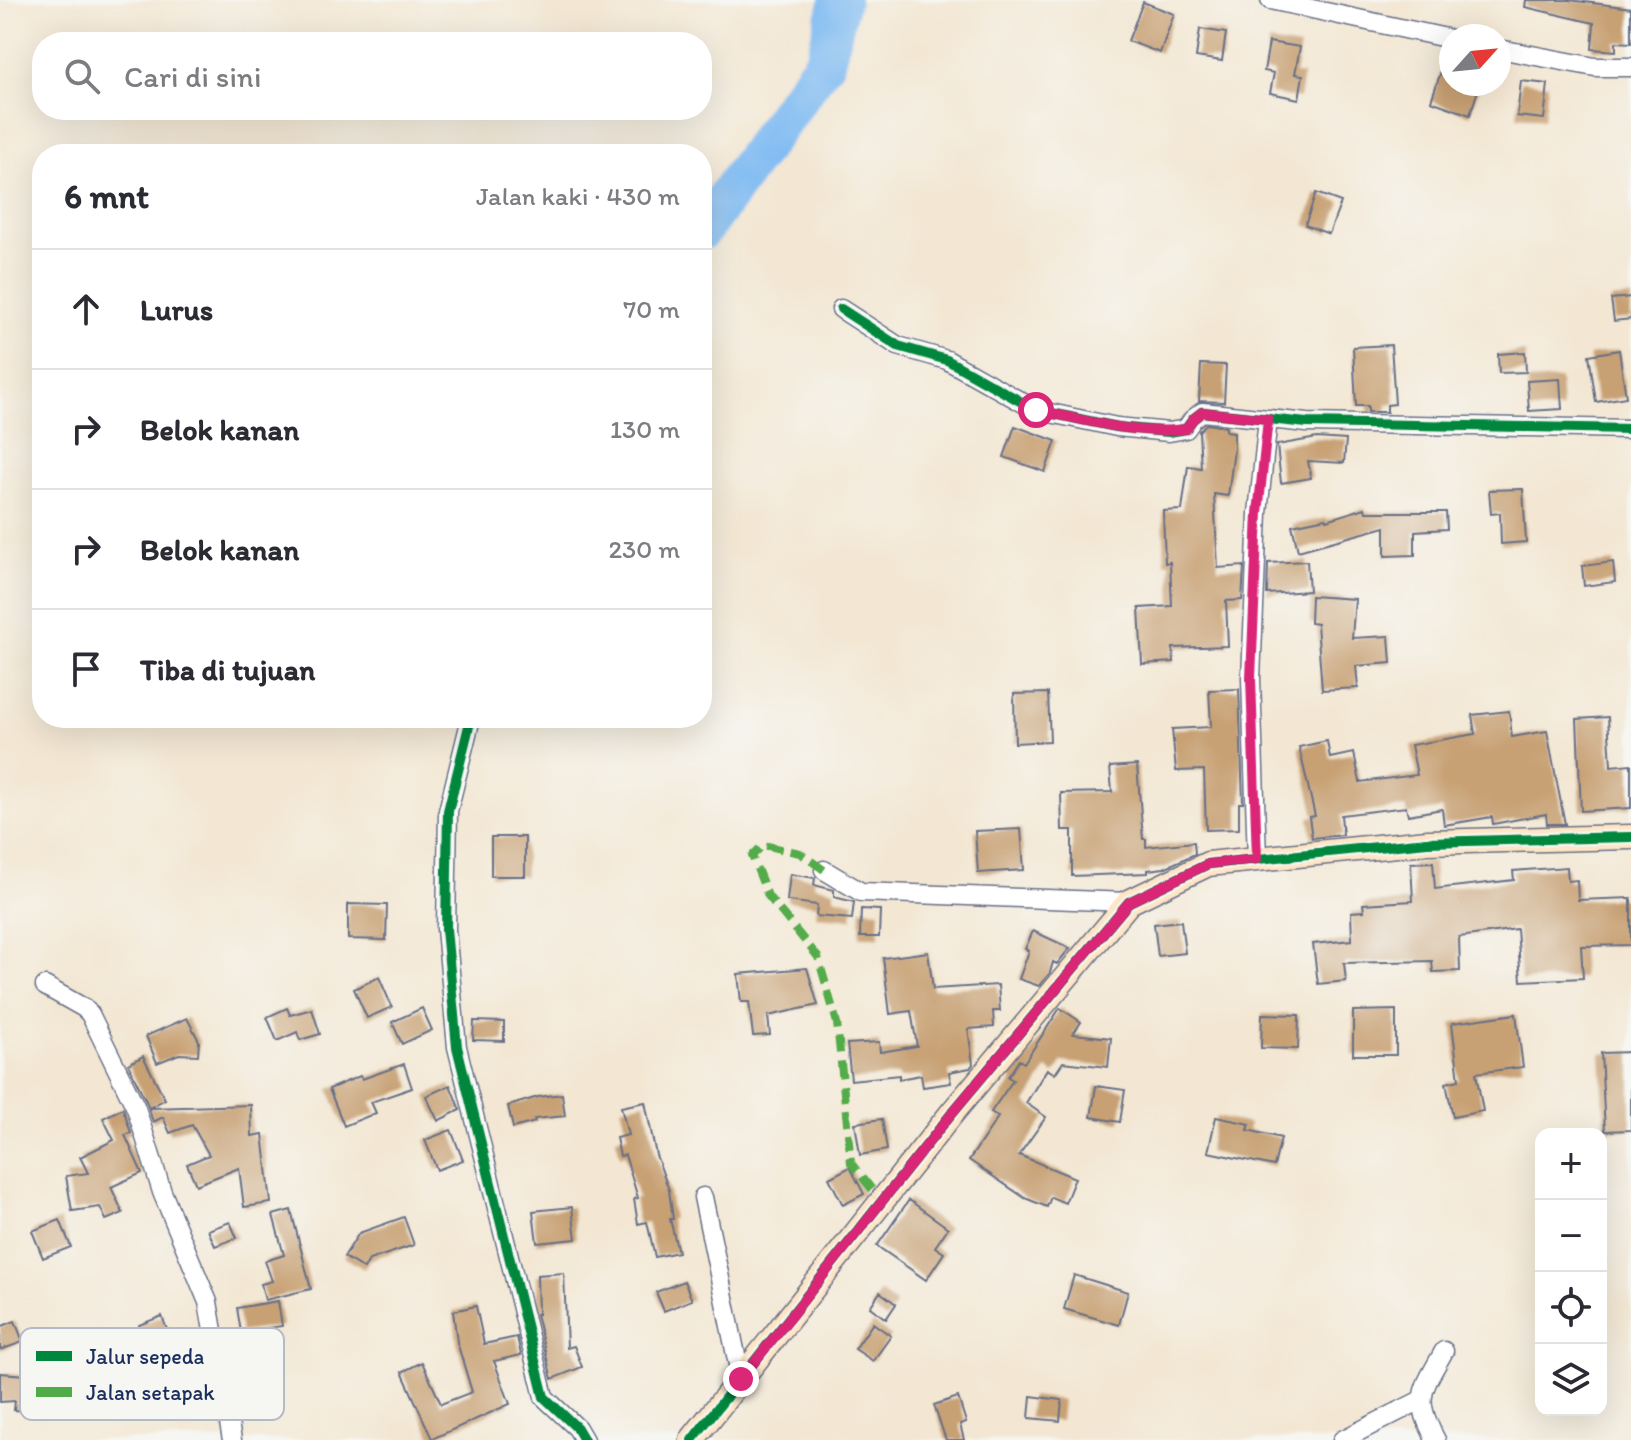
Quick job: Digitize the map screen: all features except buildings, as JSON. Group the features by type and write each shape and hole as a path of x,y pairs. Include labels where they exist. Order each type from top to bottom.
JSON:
{"street":[{"path":"1270,0 1439,36"},
{"path":"1511,51 1595,67 1631,67"},
{"path":"841,309 898,346 947,360 1036,410 1117,427 1169,432 1186,429 1202,412 1369,425 1631,429"},
{"path":"1257,859 1251,678 1258,513 1268,419"},
{"path":"469,728 448,811 446,929 457,1047 544,1397 577,1428 584,1440"},
{"path":"692,1440 952,1113 1129,902 1208,864 1427,842 1631,837"},
{"path":"824,870 861,892 1129,902"},
{"path":"48,988 90,1014 136,1108 162,1192 208,1302 213,1328"},
{"path":"703,1197 741,1379"},
{"path":"1436,1440 1427,1423 1421,1400 1444,1351"},
{"path":"1342,1440 1421,1400"},
{"path":"229,1420 232,1440"}],"waterway":[{"path":"712,216 825,61 840,0"}],"marked path":[{"path":"824,870 800,853 763,845 752,856 768,896 818,957 837,1023 851,1163 882,1202"}],"cycle path":[{"path":"841,309 898,346 947,360 1036,410 1117,427 1169,432 1186,429 1202,412 1307,423 1631,429"},
{"path":"469,728 448,811 446,929 457,1047 544,1397 577,1428 584,1440"},
{"path":"692,1440 952,1113 1129,902 1208,864 1427,842 1631,837"}],"route":[{"path":"741,1379 952,1113 1129,902 1208,864 1257,859 1251,678 1258,513 1268,419 1202,412 1186,429 1169,432 1117,427 1036,410"}]}
